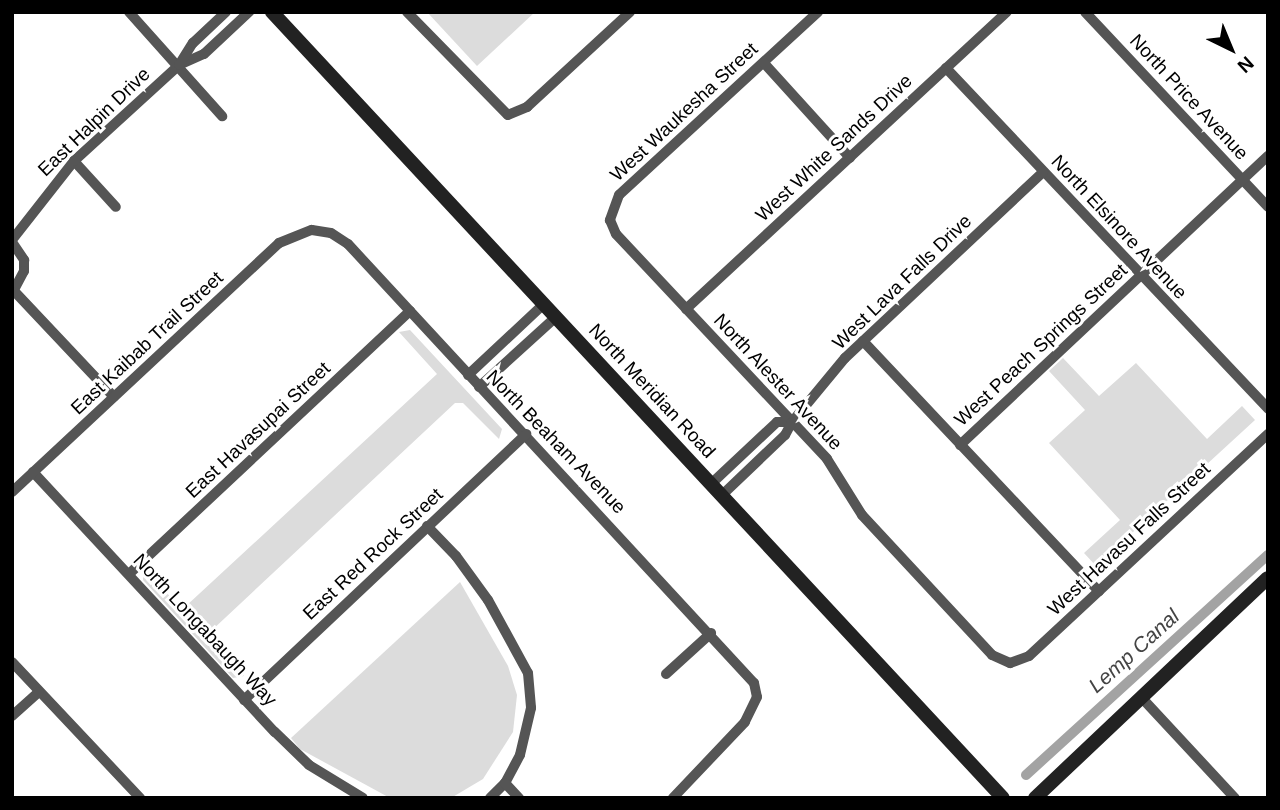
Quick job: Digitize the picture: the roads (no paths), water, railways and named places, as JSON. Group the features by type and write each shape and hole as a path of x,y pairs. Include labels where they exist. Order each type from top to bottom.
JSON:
{"main road":[{"name":"North Meridian Road","path":"272,12 1003,798"},
{"path":"1035,798 1268,578"}],"street":[{"path":"129,12 222,116"},
{"name":"East Halpin Drive","path":"12,241 74,161 179,65 193,43 226,12"},
{"name":"East Halpin Drive","path":"179,65 204,54 249,12"},
{"path":"407,12 508,115 527,107 629,12"},
{"name":"West Waukesha Street","path":"610,213 619,195 818,12"},
{"name":"West White Sands Drive","path":"686,309 1007,12"},
{"name":"North Price Avenue","path":"1085,12 1268,207"},
{"path":"764,63 850,158"},
{"name":"North Elsinore Avenue","path":"946,68 1268,410"},
{"name":"West Peach Springs Street","path":"960,445 1268,156"},
{"path":"74,161 116,207"},
{"name":"West Lava Falls Drive","path":"723,494 785,435 792,422 863,341 1043,172"},
{"name":"North Alester Avenue","path":"610,213 616,234 836,471 862,515 992,655 1010,663"},
{"name":"North Beaham Avenue","path":"312,230 331,233 348,244 746,671 757,698 745,722 673,798"},
{"name":"East Kaibab Trail Street","path":"12,492 279,243 312,230"},
{"path":"12,241 24,260 24,271 14,293 114,397"},
{"path":"468,375 544,304"},
{"name":"East Havasupai Street","path":"130,574 410,311"},
{"path":"479,387 556,317"},
{"path":"863,341 1099,590"},
{"name":"West Lava Falls Drive","path":"712,483 777,422 792,422"},
{"name":"East Red Rock Street","path":"244,700 526,434"},
{"name":"West Havasu Falls Street","path":"1010,663 1029,656 1268,434"},
{"name":"North Longabaugh Way","path":"33,472 244,700 309,765 363,798"},
{"path":"427,526 456,556 488,600 528,673 531,708 528,727 505,783 493,797"},
{"path":"666,674 711,633"},
{"path":"12,662 140,798"},
{"path":"12,716 39,692"},
{"path":"1141,698 1235,798"},
{"path":"505,783 519,798"}],"waterway":[{"name":"Lemp Canal","path":"1026,775 1268,555"}]}
